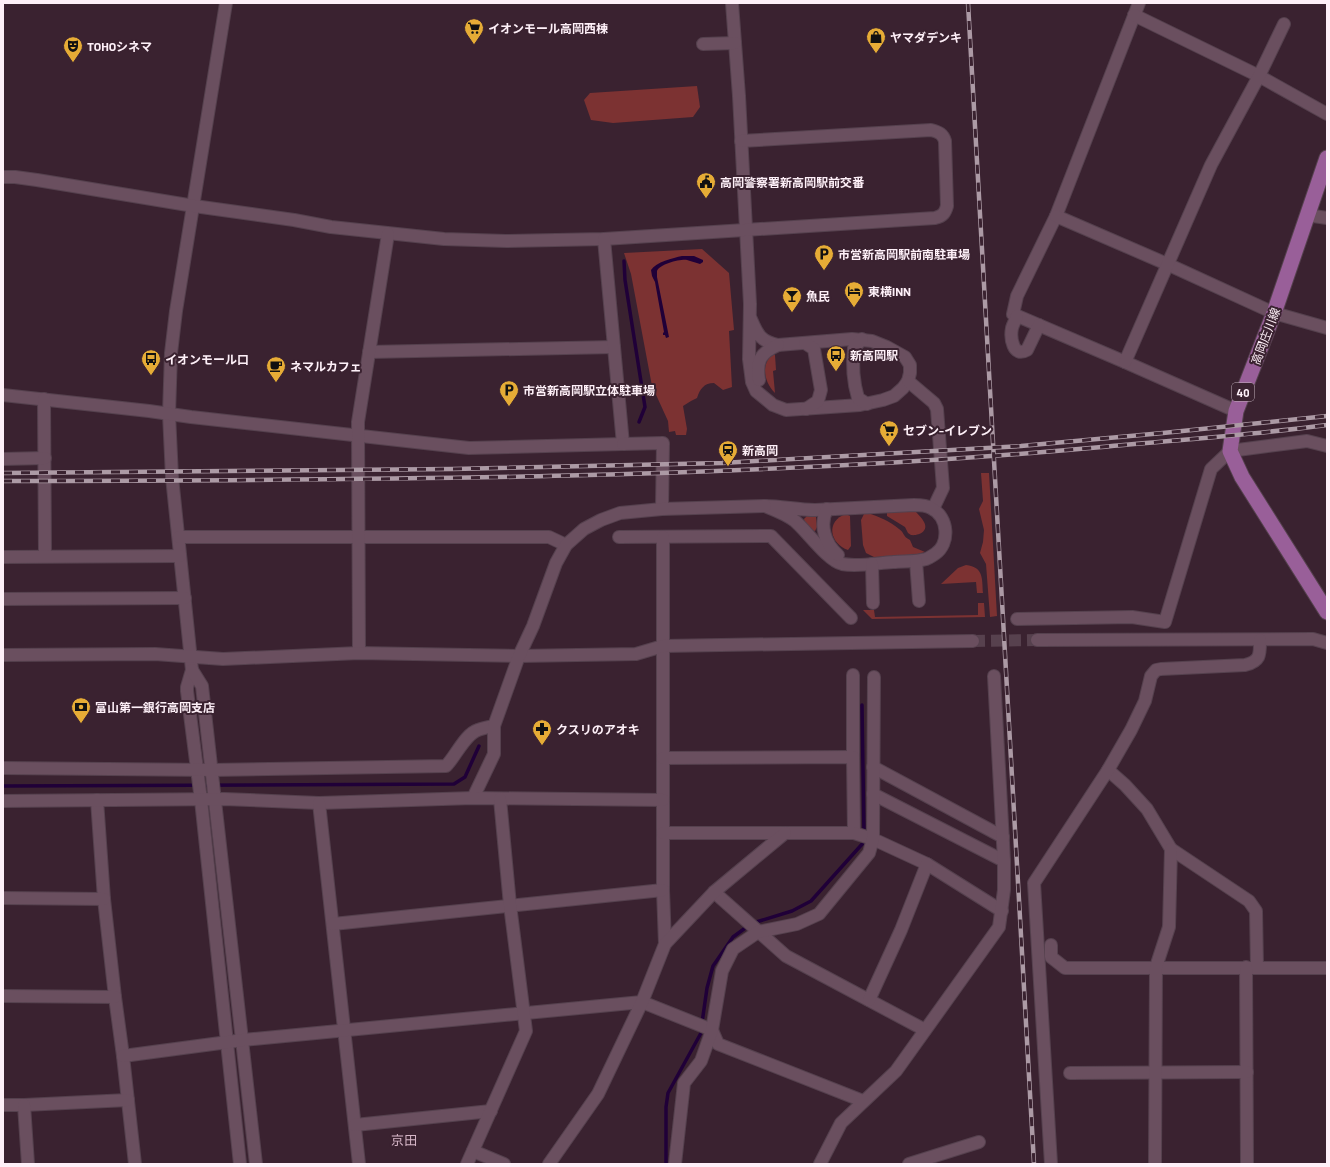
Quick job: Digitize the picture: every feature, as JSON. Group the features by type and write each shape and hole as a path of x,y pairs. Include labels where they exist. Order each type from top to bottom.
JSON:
{"main road":[{"name":"高岡庄川線","path":"1230,452 1236,411 1274,313 1327,158"},
{"path":"1230,452 1242,477 1327,612"}],"street":[{"path":"226,3 176,311 171,353 169,414 172,477 192,670 187,691 201,796 240,1164"},
{"path":"732,3 746,231 750,317 749,359 752,382 756,392 773,405 786,410 838,407 867,404 894,396 908,381 910,364 905,357 887,346 862,339 778,345 767,343 757,334 750,317"},
{"path":"1139,3 1056,216 1017,296 1014,314 1236,411"},
{"path":"1134,15 1259,76 1327,114"},
{"path":"1125,362 1211,165 1259,76 1284,24"},
{"path":"704,44 735,43"},
{"path":"3,177 37,180 331,227 444,239 498,241 604,240 936,218 942,216 945,212 952,191 945,141 943,136 938,131 931,130 741,141"},
{"path":"1307,215 1327,218"},
{"path":"1056,216 1167,264 1274,313 1327,328"},
{"path":"359,653 357,537 358,422 388,234"},
{"path":"604,240 623,444"},
{"path":"1017,316 1012,329 1013,346 1016,351 1021,352 1027,350 1039,325"},
{"path":"862,339 854,348 852,362 854,386 858,398 867,404"},
{"path":"805,343 814,349 821,390 818,401 805,409"},
{"path":"766,400 760,385 758,363 763,354 778,345"},
{"path":"369,352 614,347"},
{"path":"908,381 937,408 943,488 933,508"},
{"path":"3,395 169,414 191,418 469,448 663,443 662,509"},
{"path":"44,399 45,556"},
{"path":"1017,619 1132,617 1165,622 1211,468 1230,452 1307,441 1327,446"},
{"path":"3,458 44,458"},
{"path":"473,798 494,754 494,726 519,656 534,623 556,563 566,545 584,529 601,520 620,513 662,509 765,506 778,506 803,510 914,505 933,508 943,522 946,530 945,538 942,547 936,554 928,558 872,564 840,564 831,558 794,520 781,512 765,506"},
{"path":"827,509 824,520 824,530 829,545 845,560 854,564"},
{"path":"619,537 771,536 851,618"},
{"path":"179,537 549,537 566,545"},
{"path":"663,537 663,890 665,944"},
{"path":"3,557 180,556"},
{"path":"916,560 919,601"},
{"path":"872,564 873,603"},
{"path":"3,599 185,598"},
{"path":"1037,640 1314,640 1327,643"},
{"path":"1051,1164 1034,883 1108,770 1131,730 1145,701 1151,676 1156,670 1162,668 1245,665 1253,663 1260,652 1260,640"},
{"path":"3,655 155,654 191,658 223,659 359,653 519,656 636,654 663,646 973,641"},
{"path":"192,670 202,686 256,1164"},
{"path":"853,675 855,833"},
{"path":"820,1164 841,1123 896,1071 999,927 1004,890 1004,861 994,676"},
{"path":"675,1164 684,1083 701,1061 712,1030 722,971 733,950 758,932 797,924 819,914 869,853 872,839 874,677"},
{"path":"3,768 213,773 446,766 453,759 468,736 478,730 494,726"},
{"path":"663,758 853,758"},
{"path":"873,767 1003,837"},
{"path":"1108,770 1125,785 1147,809 1171,849 1169,927 1156,968 1155,1164"},
{"path":"873,794 1004,861"},
{"path":"3,801 97,800 201,796 319,803 473,798 663,800"},
{"path":"467,1164 526,1031 510,905 500,799"},
{"path":"97,800 104,899 115,997 124,1056 135,1164"},
{"path":"319,803 356,1124 359,1164"},
{"path":"663,833 855,833 872,839 927,864 1002,911"},
{"path":"549,1164 598,1094 642,1002 665,944 714,892 785,834"},
{"path":"1171,849 1249,901 1256,911 1251,967 1247,1072 1247,1164"},
{"path":"869,1000 902,930 927,864"},
{"path":"333,924 663,890"},
{"path":"714,892 786,956 925,1030"},
{"path":"3,898 104,899"},
{"path":"1051,945 1051,957 1065,968 1327,968"},
{"path":"3,996 115,997"},
{"path":"124,1056 242,1040 524,1012 642,1002 712,1030 718,1044 863,1101"},
{"path":"1070,1073 1247,1072"},
{"path":"3,1105 128,1100"},
{"path":"24,1105 28,1164"},
{"path":"356,1124 491,1111"},
{"path":"908,1164 979,1142"},
{"path":"473,1151 504,1164"}],"shaded area":[{"path":"697,86 700,107 693,117 613,123 591,120 584,100 590,93"},
{"path":"702,249 729,273 734,330 729,331 732,387 723,390 714,383 711,383 703,387 697,398 683,406 687,429 686,435 676,435 675,431 669,432 668,421 652,386 631,274 624,253"},
{"path":"682,256 694,256 703,260 703,262 700,264 687,260 675,261 662,266 657,271 669,337 666,338 665,335 663,335 664,332 655,282 651,270 653,267 661,263"},
{"path":"772,355 775,355 776,370 773,371 775,393 766,379 765,374 766,364"},
{"path":"981,473 989,473 997,616 990,617 986,564 980,553 984,530 979,509 983,501"},
{"path":"915,511 925,525 924,530 917,535 911,535 905,527 887,516 887,512"},
{"path":"868,513 892,524 901,530 910,540 913,547 925,552 911,556 874,557 866,553 863,545 861,520 864,514"},
{"path":"846,514 850,516 851,546 848,550 837,543 832,532 835,522 839,517"},
{"path":"808,515 816,517 817,527 815,531 807,525 804,519"},
{"path":"966,565 976,568 981,574 983,593 977,593 976,582 941,584 958,568"},
{"path":"978,603 984,603 985,617 872,619 863,610 874,610 875,617 978,615"}],"waterway":[{"path":"624,261 625,280 645,407 639,422"},
{"path":"862,705 864,834"},
{"path":"3,786 454,784 465,777 479,746"},
{"path":"753,923 792,911 811,901 864,842 864,840"},
{"path":"702,1023 707,988 713,966 733,937 748,926"},
{"path":"666,1164 666,1107 668,1093 701,1033 701,1029"}],"tunnel":[{"path":"973,641 1037,640"}],"railway":[{"path":"968,3 1034,1164"},
{"path":"3,473 453,469 722,463 1021,446 1327,416"},
{"path":"3,481 415,479 690,472 965,458 1271,432 1327,425"}],"place":[{"name":"イオンモール高岡西棟","path":"474,45"},
{"name":"ヤマダデンキ","path":"876,54"},
{"name":"TOHOシネマ","path":"73,63"},
{"name":"高岡警察署新高岡駅前交番","path":"706,199"},
{"name":"市営新高岡駅前南駐車場","path":"824,271"},
{"name":"東横INN","path":"854,308"},
{"name":"魚民","path":"792,313"},
{"name":"新高岡駅","path":"836,372"},
{"name":"イオンモール口","path":"151,376"},
{"name":"ネマルカフェ","path":"276,383"},
{"name":"市営新高岡駅立体駐車場","path":"509,407"},
{"name":"セブン-イレブン","path":"889,447"},
{"name":"新高岡","path":"728,467"},
{"name":"富山第一銀行高岡支店","path":"81,724"},
{"name":"クスリのアオキ","path":"542,746"}],"district":[{"name":"京田","path":"404,1140"}]}
